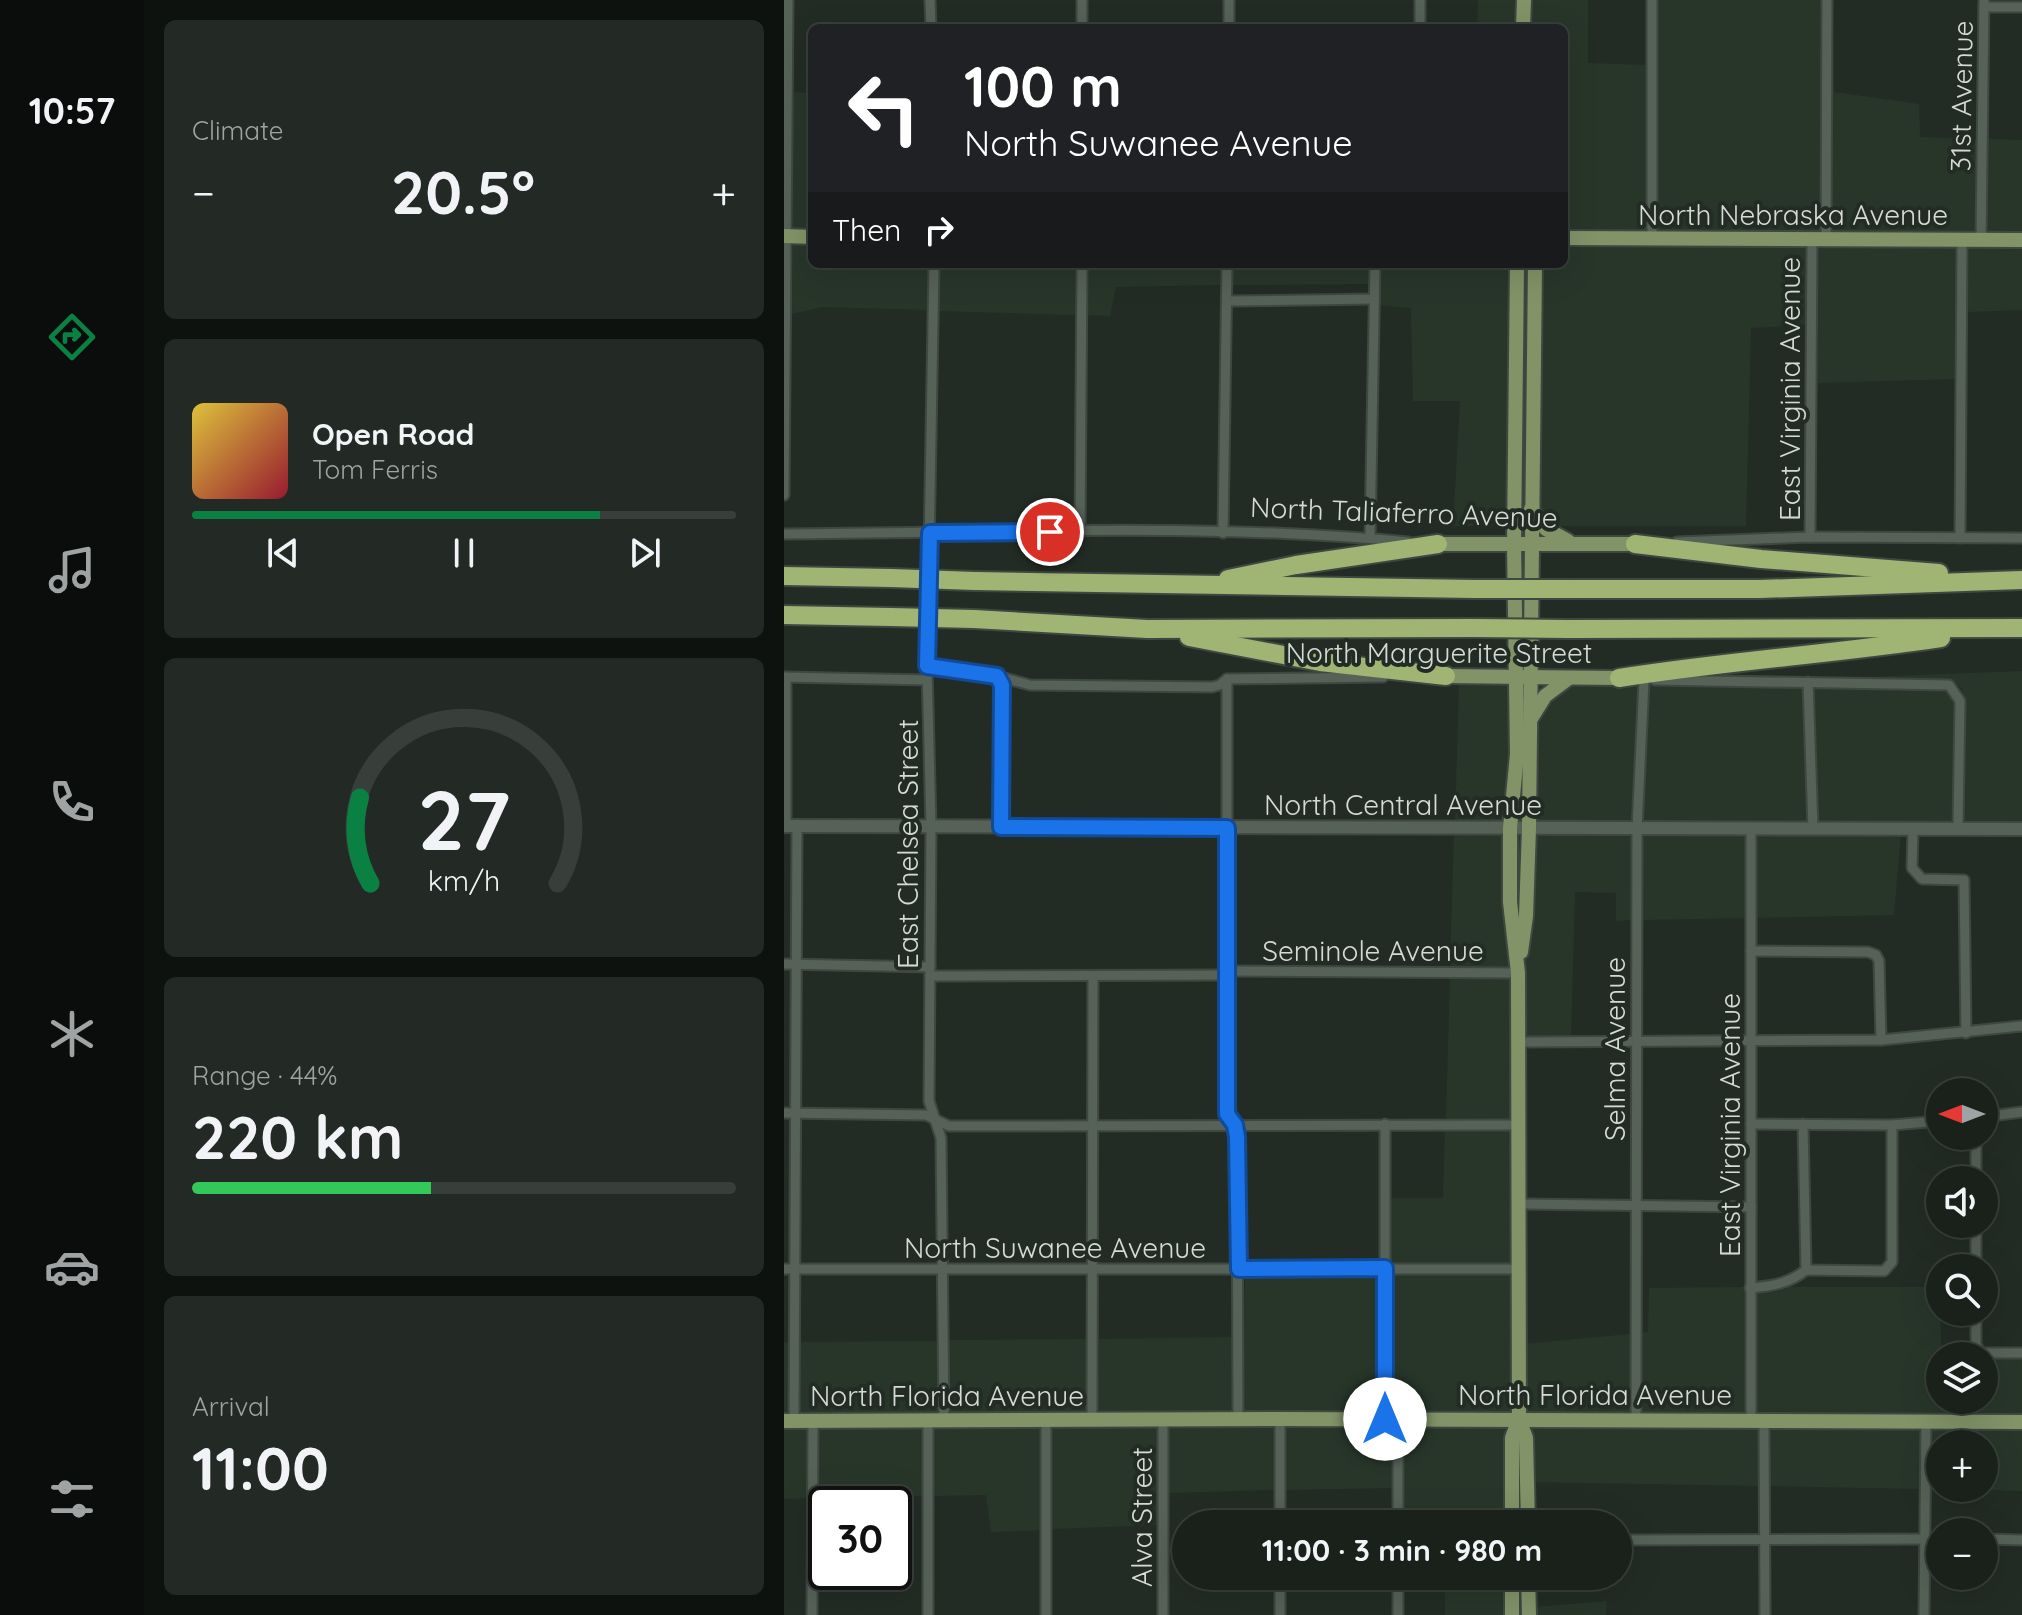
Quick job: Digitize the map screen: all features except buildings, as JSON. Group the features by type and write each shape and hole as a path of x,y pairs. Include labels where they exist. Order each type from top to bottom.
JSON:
{"highway":[{"path":"1195,586 1268,570 1438,544"},
{"path":"1635,544 1761,559 2022,580"},
{"path":"784,576 1475,589 1760,589 2022,580"},
{"path":"784,615 974,619 1147,629 2022,628"},
{"path":"1147,629 1320,662 1446,676"},
{"path":"1619,678 2003,629"}],"main road":[{"path":"1523,24 1524,0"},
{"path":"786,236 808,237"},
{"name":"North Nebraska Avenue","path":"1568,238 2022,240"},
{"path":"1517,268 1514,544 1530,721 1526,916 1518,973"},
{"path":"1528,1510 1526,1438 1519,1419 1518,973 1510,902 1510,828 1524,676 1531,544 1535,268"},
{"path":"1531,509 1546,529 1572,543"},
{"name":"North Taliaferro Avenue","path":"1438,544 1635,544"},
{"name":"North Marguerite Street","path":"1446,676 1619,678"},
{"path":"1530,721 1545,696 1569,678"},
{"path":"1512,1510 1512,1438 1519,1419"},
{"name":"North Florida Avenue","path":"789,1421 1636,1419 2022,1422"},
{"path":"1512,1590 1512,1615"},
{"path":"1528,1590 1529,1615"}],"street":[{"path":"784,495 788,0"},
{"path":"930,0 931,24"},
{"path":"1082,0 1082,24"},
{"path":"1229,0 1229,24"},
{"path":"1420,0 1420,24"},
{"path":"1652,0 1652,240"},
{"name":"East Virginia Avenue","path":"1810,537 1827,0"},
{"path":"1984,3 2022,7"},
{"name":"31st Avenue","path":"1981,240 1984,3"},
{"path":"1960,538 1962,240"},
{"name":"East Chelsea Street","path":"934,268 927,666 931,827 929,1101 941,1138 944,1421"},
{"path":"1080,532 1082,268"},
{"path":"1223,533 1227,268"},
{"path":"1370,538 1375,268"},
{"path":"1227,301 1374,299"},
{"name":"North Taliaferro Avenue","path":"784,534 1223,533 1370,538 1438,544"},
{"name":"North Taliaferro Avenue","path":"1635,544 1810,537 2022,538"},
{"name":"North Marguerite Street","path":"927,666 997,676 1030,685 1212,687 1227,679 1446,676"},
{"path":"997,676 1002,685 1001,827"},
{"path":"789,1421 795,1269 797,964 785,677 927,680"},
{"name":"North Marguerite Street","path":"1619,678 1943,684 1953,689 1960,701 1958,828"},
{"path":"1227,679 1227,1114 1235,1125 1239,1269 1238,1419"},
{"name":"Selma Avenue","path":"1636,1419 1637,829 1644,680"},
{"path":"1808,682 1813,829"},
{"path":"1002,700 1017,686 1030,685"},
{"name":"North Central Avenue","path":"789,826 2022,829"},
{"path":"1913,828 1912,868 1922,879 1964,880 1966,1033"},
{"name":"East Virginia Avenue","path":"1751,829 1750,1288 1765,1541 1765,1615"},
{"path":"1751,951 1868,952 1876,955 1879,961 1881,1040"},
{"path":"784,964 930,971"},
{"name":"Seminole Avenue","path":"930,971 1093,976 1518,973"},
{"path":"1092,1420 1093,976"},
{"path":"1518,1042 1881,1040 2022,1026"},
{"path":"1998,1115 2022,1112"},
{"path":"784,1113 926,1115 949,1126 1518,1125"},
{"path":"1751,1124 1892,1125 1926,1122"},
{"path":"1385,1124 1385,1268 1397,1510"},
{"path":"1803,1124 1806,1270"},
{"path":"1750,1288 1779,1286 1806,1270 1884,1271 1892,1262 1892,1125"},
{"path":"1518,1204 1751,1207"},
{"name":"North Suwanee Avenue","path":"784,1269 1518,1269"},
{"path":"1976,1326 1979,1351 2022,1353"},
{"name":"Alva Street","path":"1163,1419 1163,1615"},
{"path":"1280,1419 1280,1510"},
{"path":"1046,1420 1046,1615"},
{"path":"812,1615 813,1421"},
{"path":"928,1421 928,1615"},
{"path":"1924,1615 1926,1422"},
{"path":"1632,1540 1925,1539"},
{"path":"1998,1539 2022,1540"},
{"path":"1280,1590 1280,1615"},
{"path":"1398,1590 1398,1615"}],"shaded area":[{"path":"1478,0 1518,0 1517,24 1477,24"},
{"path":"1530,0 1588,0 1588,63 1646,65 1646,235 1568,233 1568,24 1530,24"},
{"path":"1658,0 1822,0 1820,236 1657,235"},
{"path":"1833,26 1834,92 1919,104 1920,137 1977,139 1976,235 1831,236"},
{"path":"793,92 808,93 808,232 793,232"},
{"path":"1988,139 2022,140 2022,235 1987,235"},
{"path":"793,242 808,242 808,268 928,268 928,310 822,307 792,314"},
{"path":"1568,243 1806,246 1807,325 1751,328 1746,526 1551,526 1537,508 1541,268 1568,268"},
{"path":"1956,245 1955,379 1818,383 1818,246"},
{"path":"1967,245 2022,245 2022,310 1967,312"},
{"path":"940,268 1076,268 1075,315 939,311"},
{"path":"1087,268 1221,268 1221,285 1116,287 1110,316 1086,315"},
{"path":"1233,268 1369,268 1369,284 1232,285"},
{"path":"1380,268 1512,268 1508,526 1453,526 1460,401 1413,401 1411,308 1380,305"},
{"path":"1523,268 1530,268 1525,526 1520,526"},
{"path":"2022,671 2022,824 1964,823 1966,701 1955,682 1943,679 1843,678"},
{"path":"1459,682 1511,682 1512,754 1505,823 1455,823"},
{"path":"1571,683 1638,685 1631,824 1534,823 1536,722 1549,699"},
{"path":"1649,685 1803,687 1808,824 1642,824"},
{"path":"1814,687 1942,689 1949,692 1954,702 1953,823 1819,824"},
{"path":"1454,833 1504,833 1511,968 1450,967"},
{"path":"1901,833 1894,915 1757,918 1756,834"},
{"path":"1534,834 1631,834 1631,920 1616,921 1616,893 1575,892 1571,1037 1524,1037 1523,973 1532,917"},
{"path":"1642,834 1745,834 1745,918 1642,920"},
{"path":"1450,977 1512,978 1512,1120 1446,1119"},
{"path":"1445,1129 1512,1130 1511,1264 1391,1263 1391,1198 1443,1198"},
{"path":"1380,1273 1380,1414 1243,1414 1245,1274"},
{"path":"1391,1273 1511,1274 1513,1414 1391,1414"},
{"path":"1744,1287 1745,1416 1641,1414 1641,1333 1648,1332 1649,1288"},
{"path":"1790,1287 1926,1287 1926,1326 1941,1326 1941,1342 1926,1342 1926,1414 1998,1414 1998,1358 2022,1358 2022,1417 1757,1416 1756,1293"},
{"path":"1630,1334 1630,1414 1524,1414 1523,1344"},
{"path":"1233,1337 1232,1414 1098,1415 1099,1339"},
{"path":"1087,1339 1087,1415 950,1416 949,1340"},
{"path":"938,1341 939,1416 800,1416 800,1342"},
{"path":"789,1342 788,1416 784,1416 784,1343"},
{"path":"1158,1424 1158,1525 1052,1529 1052,1425"},
{"path":"1169,1424 1275,1424 1274,1490 1169,1493"},
{"path":"1286,1424 1392,1424 1392,1488 1286,1490"},
{"path":"1404,1424 1511,1424 1508,1510 1403,1510"},
{"path":"1527,1424 1759,1426 1759,1486 1533,1482"},
{"path":"1041,1425 1040,1530 991,1532 986,1495 934,1496 934,1426"},
{"path":"784,1426 807,1426 807,1498 784,1499"},
{"path":"818,1426 923,1426 923,1496 912,1496 912,1486 818,1486"},
{"path":"1770,1426 1920,1427 1920,1489 1770,1486"},
{"path":"1931,1427 2022,1427 2022,1491 1998,1490 1998,1430 1931,1430"},
{"path":"1445,1590 1506,1590 1506,1615 1445,1615"},
{"path":"1607,1601 1606,1615 1534,1615 1534,1607"}],"route":[{"path":"1050,532 930,533 927,666 997,676 1002,685 1001,827 1227,828 1227,1114 1235,1125 1237,1137 1239,1269 1385,1268 1385,1419"}]}
